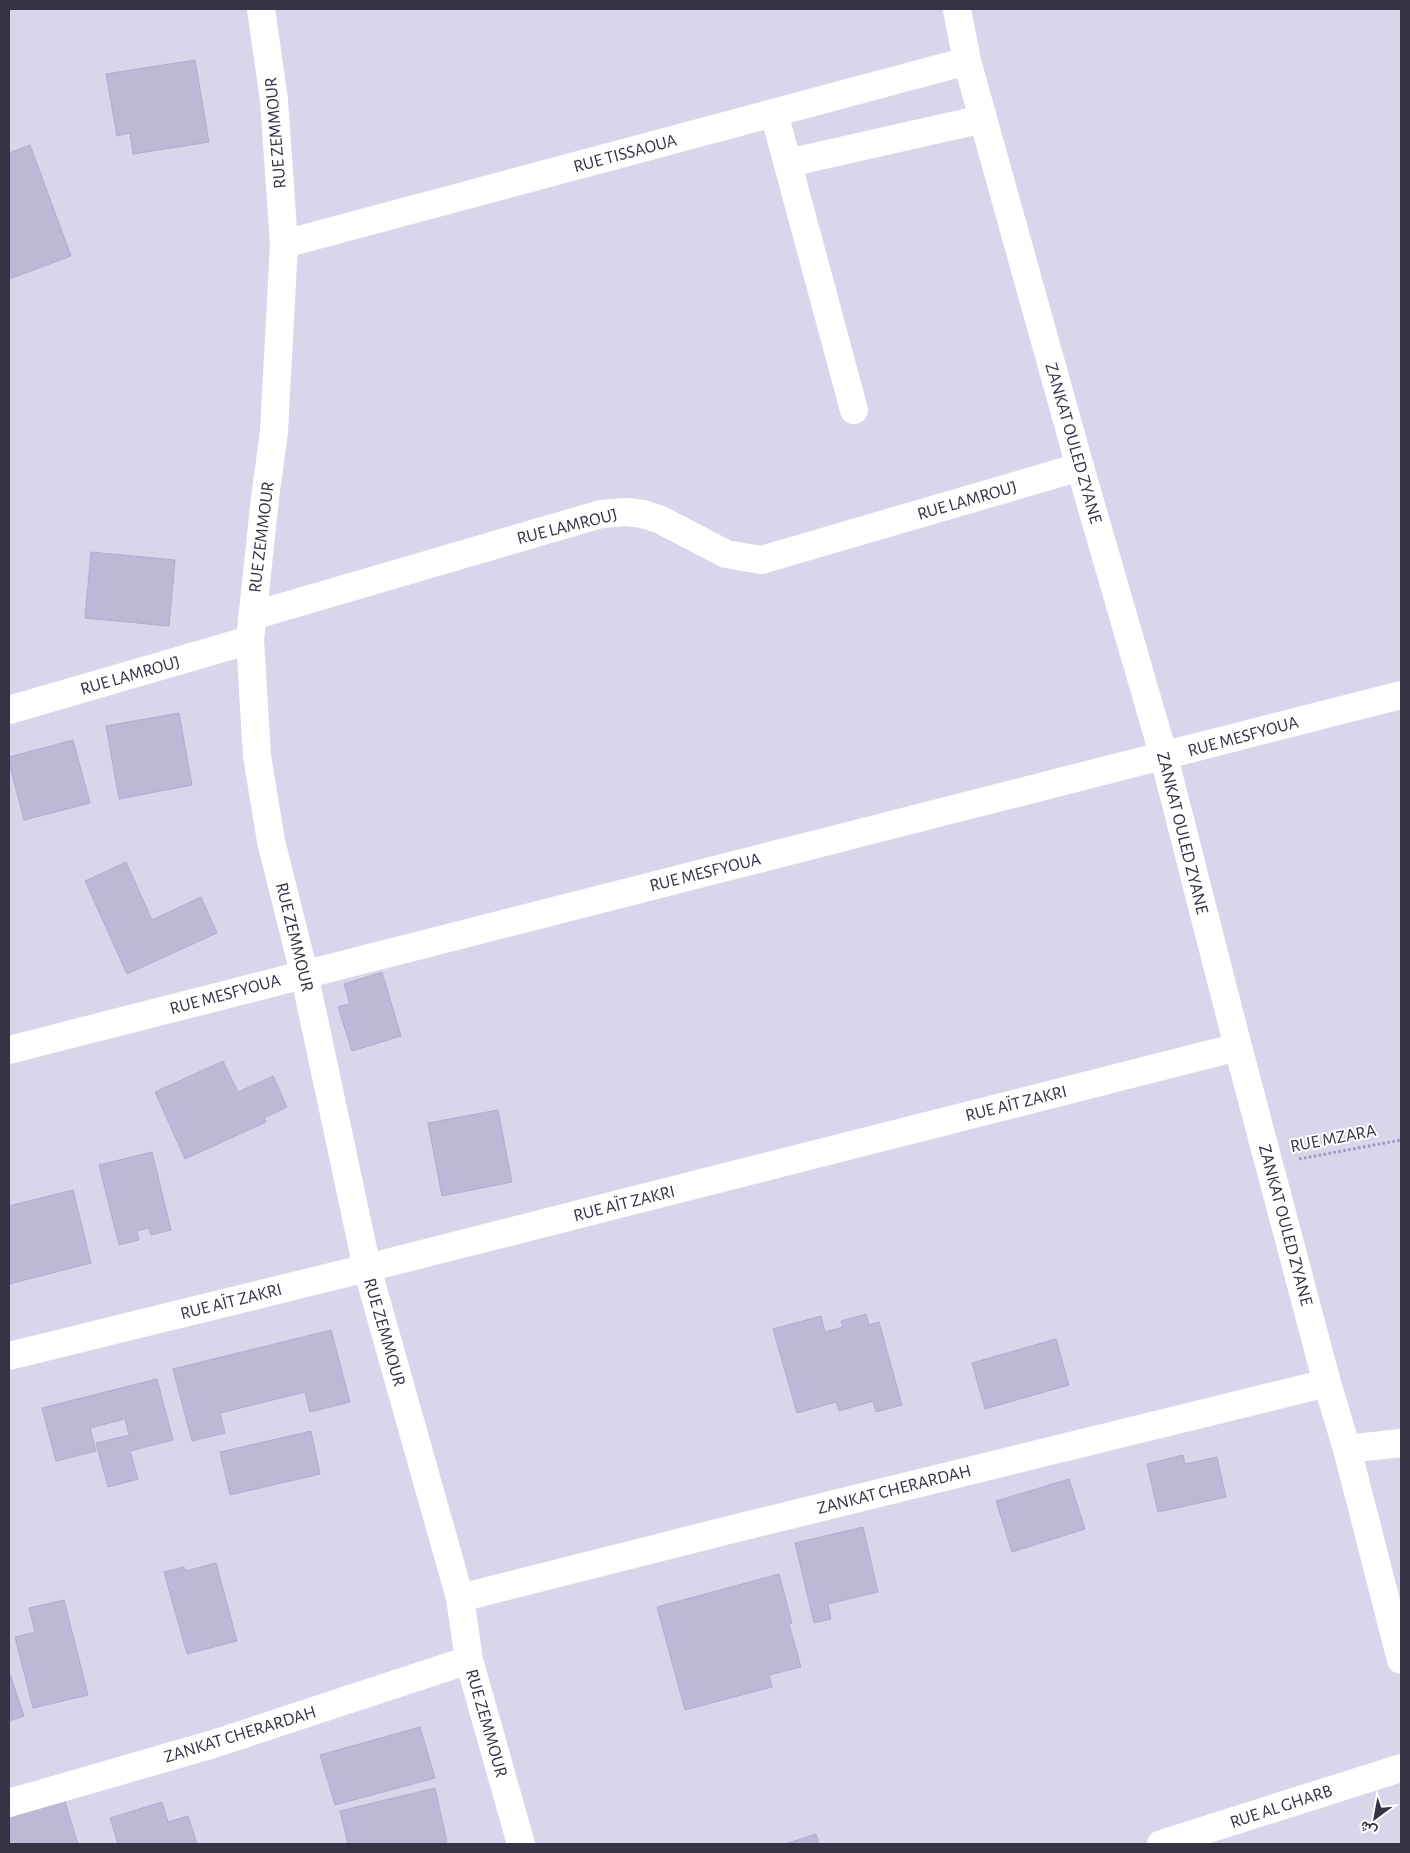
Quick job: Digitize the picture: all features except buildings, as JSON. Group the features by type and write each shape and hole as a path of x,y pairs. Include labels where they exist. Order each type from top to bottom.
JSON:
{"street":[{"name":"RUE ZEMMOUR","path":"261,9 274,100 284,244 274,432 251,628 257,756 271,841 304,973 367,1268 460,1598 470,1660 521,1844"},
{"name":"ZANKAT OULED ZYANE","path":"957,9 967,61 983,119 1080,467 1164,756 1238,1047 1327,1382 1347,1449 1401,1660"},
{"name":"RUE TISSAOUA","path":"284,244 967,61"},
{"path":"774,113 854,410"},
{"path":"788,163 983,119"},
{"name":"RUE LAMROUJ","path":"9,710 251,628 601,514 627,512 643,514 661,520 726,554 761,560 1080,467"},
{"name":"RUE MESFYOUA","path":"9,1050 304,973 1401,695"},
{"name":"RUE AÏT ZAKRI","path":"9,1356 367,1268 1238,1047"},
{"name":"ZANKAT CHERARDAH","path":"460,1598 1327,1382"},
{"path":"1347,1449 1401,1443"},
{"name":"ZANKAT CHERARDAH","path":"9,1803 210,1745 470,1660"},
{"name":"RUE AL GHARB","path":"1161,1844 1401,1768"}],"path":[{"name":"RUE MZARA","path":"1269,1164 1401,1140"}],"shaded area":[{"path":"9,9 1401,9 1401,1844 9,1844"}]}
